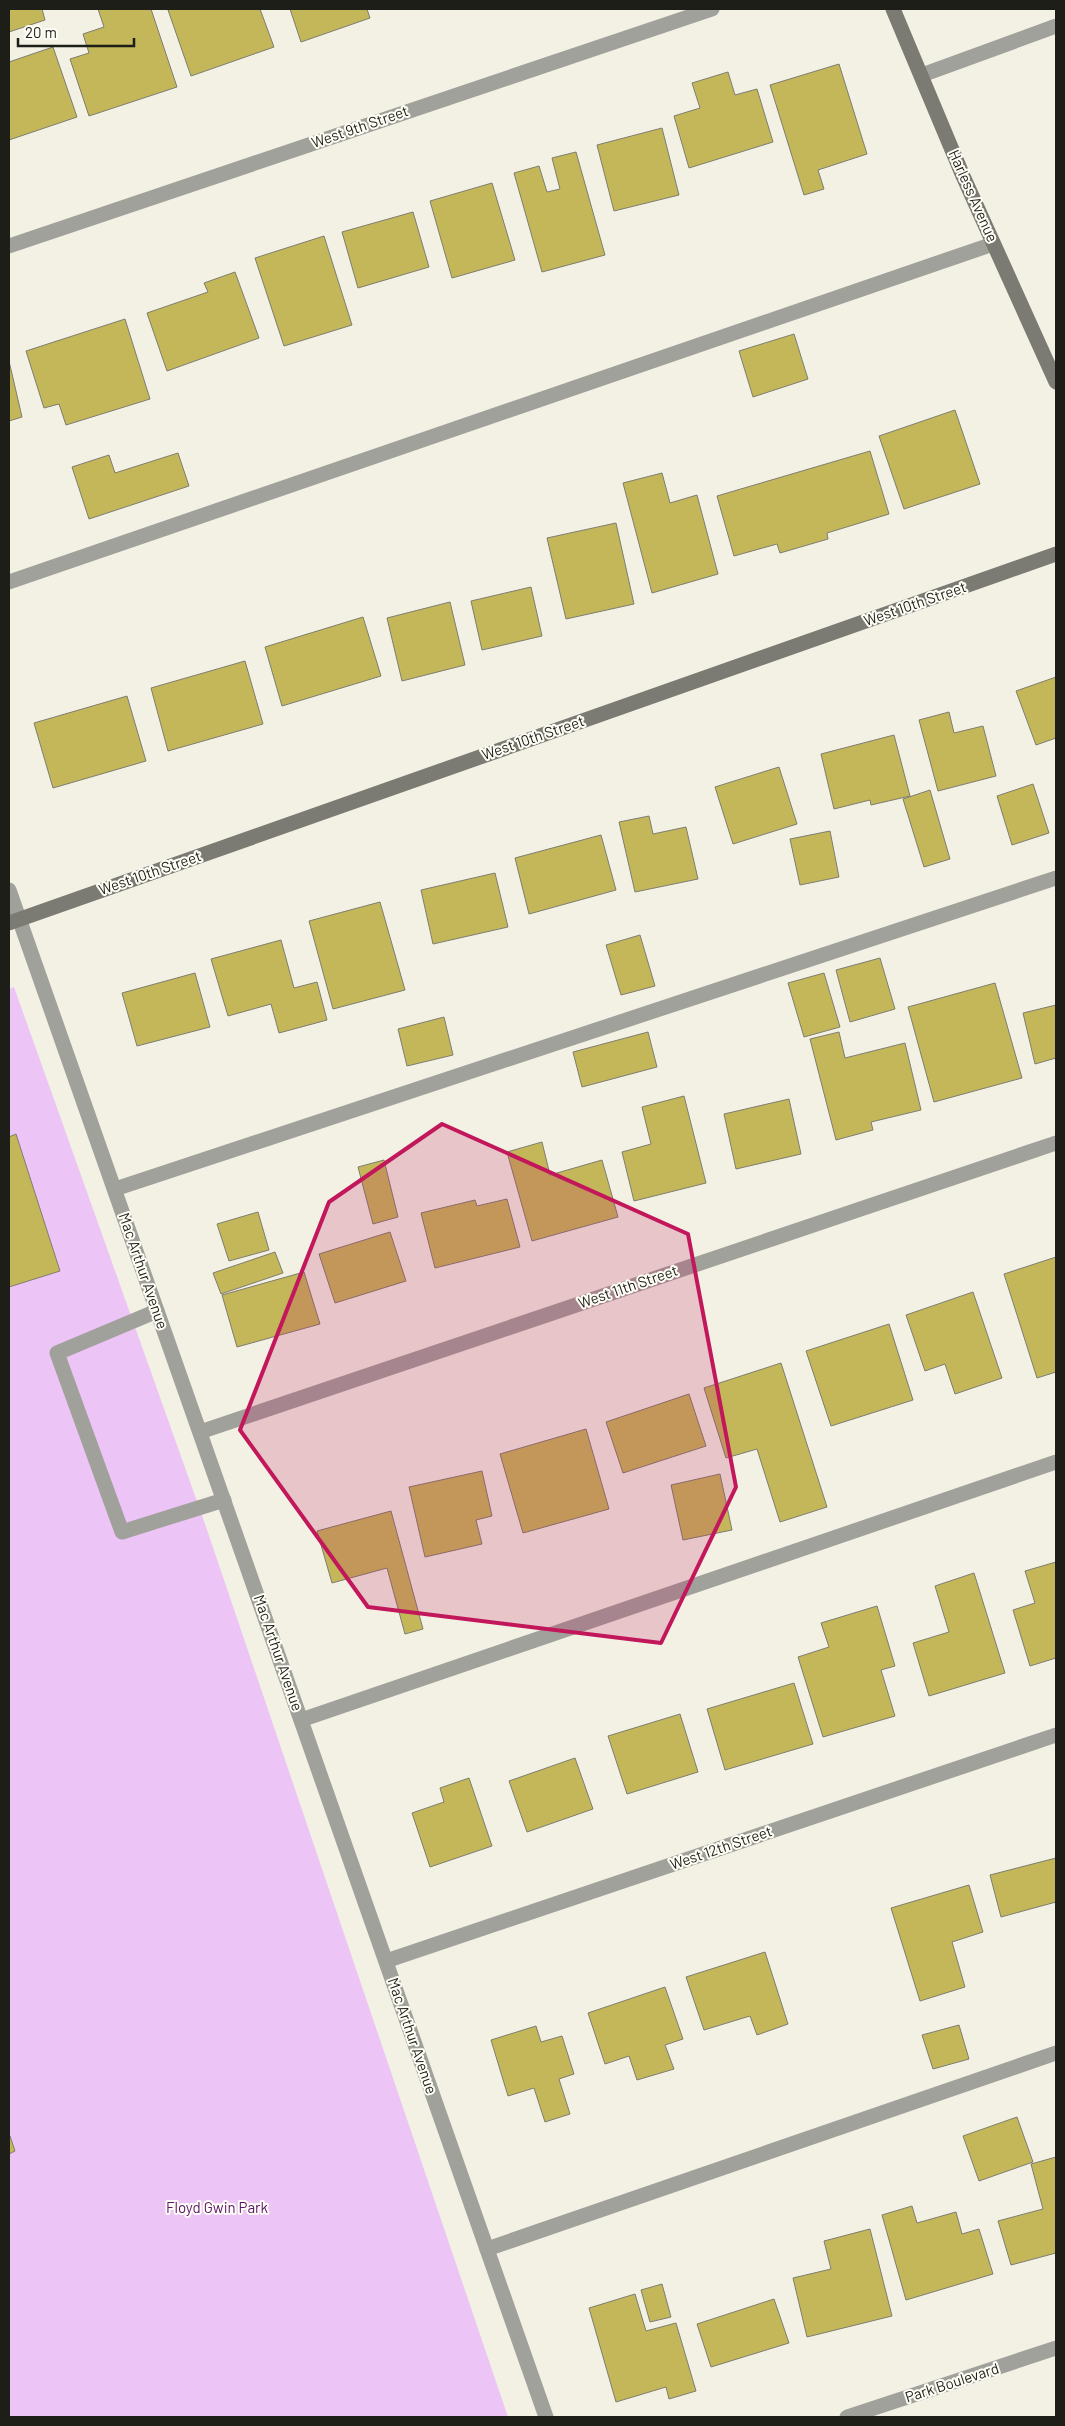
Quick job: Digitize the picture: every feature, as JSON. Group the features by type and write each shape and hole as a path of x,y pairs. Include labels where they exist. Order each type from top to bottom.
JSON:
{"street":[{"name":"West 9th Street","path":"9,246 712,9"},
{"name":"Harless Avenue","path":"893,9 963,176 1056,382"},
{"path":"922,75 1056,26"},
{"path":"9,582 993,244"},
{"name":"West 10th Street","path":"14,921 1056,554"},
{"path":"114,1189 1056,878"},
{"name":"Mac Arthur Avenue","path":"9,890 14,921 114,1189 546,2417"},
{"name":"West 11th Street","path":"200,1432 1056,1142"},
{"path":"157,1311 57,1353 122,1532 224,1500"},
{"path":"301,1720 1056,1462"},
{"name":"West 12th Street","path":"386,1961 1056,1735"},
{"path":"487,2249 1056,2053"},
{"name":"Park Boulevard","path":"847,2417 1056,2348"}],"highlighted area":[{"path":"442,1124 688,1234 736,1487 661,1643 368,1607 240,1430 329,1202"}],"green space":[{"name":"Floyd Gwin Park","path":"14,987 204,1521 508,2417 9,2417 9,989"}],"building":[{"path":"9,9 42,9 45,20 9,32"},
{"path":"98,9 151,9 177,87 89,116 70,59 89,53 83,34 104,27"},
{"path":"260,9 274,47 191,76 168,10"},
{"path":"290,9 367,9 370,18 301,42"},
{"path":"53,47 77,117 9,140 9,62"},
{"path":"839,64 867,154 818,170 824,189 804,195 770,85"},
{"path":"728,72 735,95 757,89 773,142 689,168 674,116 700,108 692,83"},
{"path":"662,128 679,195 614,211 597,145"},
{"path":"576,152 605,255 542,272 514,173 539,166 547,192 560,189 552,158"},
{"path":"492,183 515,260 452,278 430,201"},
{"path":"413,212 429,267 358,288 342,232"},
{"path":"324,236 352,325 284,346 255,258"},
{"path":"235,272 259,338 167,371 147,313 208,292 204,283"},
{"path":"125,319 150,399 66,425 59,404 44,408 26,351"},
{"path":"794,334 808,379 753,397 739,351"},
{"path":"9,361 22,417 9,421"},
{"path":"955,410 980,484 904,509 879,436"},
{"path":"870,451 889,514 827,533 828,539 780,553 777,544 734,556 717,496"},
{"path":"178,453 189,486 89,519 72,467 109,455 115,473"},
{"path":"662,473 670,503 697,495 718,574 652,593 623,483"},
{"path":"616,523 634,604 566,619 547,538"},
{"path":"531,587 542,636 482,650 471,601"},
{"path":"450,602 465,665 402,681 387,618"},
{"path":"363,617 381,676 282,706 265,647"},
{"path":"245,661 263,724 168,751 151,688"},
{"path":"1056,677 1056,738 1036,745 1016,691"},
{"path":"127,696 146,761 53,788 34,723"},
{"path":"949,712 954,733 983,726 996,776 938,791 919,720"},
{"path":"894,735 910,796 871,805 870,800 834,809 821,754"},
{"path":"779,767 797,824 733,844 715,787"},
{"path":"1033,784 1049,833 1012,845 997,796"},
{"path":"930,790 950,859 924,867 903,799"},
{"path":"649,816 653,834 686,827 698,879 635,892 619,822"},
{"path":"830,831 839,877 800,885 790,839"},
{"path":"601,835 616,890 529,914 515,858"},
{"path":"495,873 508,927 433,944 421,890"},
{"path":"380,902 405,990 333,1009 309,921"},
{"path":"640,935 655,986 621,995 606,945"},
{"path":"281,940 294,988 317,982 327,1020 279,1033 271,1004 228,1016 211,959"},
{"path":"880,958 895,1009 850,1022 836,970"},
{"path":"195,973 210,1027 137,1046 122,993"},
{"path":"824,973 840,1027 804,1037 788,983"},
{"path":"995,983 1022,1078 934,1102 908,1007"},
{"path":"1056,1005 1056,1058 1035,1064 1023,1013"},
{"path":"444,1017 453,1055 407,1066 398,1029"},
{"path":"648,1032 657,1067 582,1087 573,1052"},
{"path":"839,1032 845,1058 905,1043 921,1110 871,1122 873,1130 836,1140 810,1039"},
{"path":"684,1096 706,1183 634,1201 622,1152 651,1144 642,1107"},
{"path":"789,1099 801,1154 736,1169 724,1114"},
{"path":"16,1134 60,1271 9,1287 9,1137"},
{"path":"542,1142 550,1175 602,1160 618,1217 532,1241 507,1152"},
{"path":"384,1160 398,1217 373,1224 358,1167"},
{"path":"507,1199 520,1247 435,1268 421,1213 475,1200 477,1206"},
{"path":"258,1212 269,1250 229,1261 217,1224"},
{"path":"390,1232 406,1281 335,1303 319,1254"},
{"path":"275,1252 283,1273 221,1294 213,1273"},
{"path":"1056,1257 1056,1372 1037,1378 1004,1274"},
{"path":"304,1272 320,1324 237,1347 222,1295"},
{"path":"973,1292 1002,1378 955,1394 945,1364 925,1371 906,1315"},
{"path":"889,1324 913,1400 831,1426 806,1351"},
{"path":"781,1363 827,1507 780,1522 757,1449 726,1458 704,1388"},
{"path":"689,1394 706,1446 623,1473 606,1422"},
{"path":"586,1429 609,1509 523,1533 500,1454"},
{"path":"482,1471 492,1516 476,1520 482,1544 425,1557 409,1487"},
{"path":"720,1474 732,1530 683,1540 671,1485"},
{"path":"391,1511 423,1629 405,1634 387,1568 332,1583 317,1531"},
{"path":"1056,1562 1056,1658 1030,1666 1013,1610 1035,1603 1025,1571"},
{"path":"974,1573 1005,1673 929,1696 913,1643 949,1632 935,1586"},
{"path":"877,1606 895,1666 881,1670 895,1716 823,1737 798,1657 829,1647 821,1623"},
{"path":"794,1683 813,1744 725,1770 707,1709"},
{"path":"680,1714 698,1772 627,1794 608,1736"},
{"path":"575,1758 593,1809 527,1832 509,1781"},
{"path":"469,1778 492,1846 430,1867 412,1813 444,1802 440,1788"},
{"path":"1056,1858 1056,1902 1001,1917 990,1875"},
{"path":"969,1885 983,1932 952,1942 965,1987 920,2001 891,1908"},
{"path":"765,1952 788,2024 757,2035 750,2016 704,2030 686,1977"},
{"path":"665,1987 683,2039 665,2045 674,2069 637,2080 629,2056 605,2064 588,2013"},
{"path":"959,2025 969,2059 933,2069 922,2035"},
{"path":"536,2026 541,2042 562,2036 574,2074 559,2079 570,2114 545,2122 534,2088 508,2096 491,2040"},
{"path":"1017,2117 1033,2162 979,2181 963,2136"},
{"path":"9,2136 15,2151 9,2154"},
{"path":"1056,2157 1056,2253 1011,2265 998,2221 1043,2209 1031,2164"},
{"path":"912,2206 917,2223 956,2212 962,2234 979,2229 993,2274 906,2300 882,2215"},
{"path":"870,2229 892,2316 807,2337 793,2278 831,2269 824,2241"},
{"path":"662,2284 671,2317 650,2322 641,2290"},
{"path":"635,2294 646,2331 676,2323 696,2391 669,2399 666,2387 616,2402 589,2308"},
{"path":"774,2299 789,2343 711,2367 697,2324"}]}
